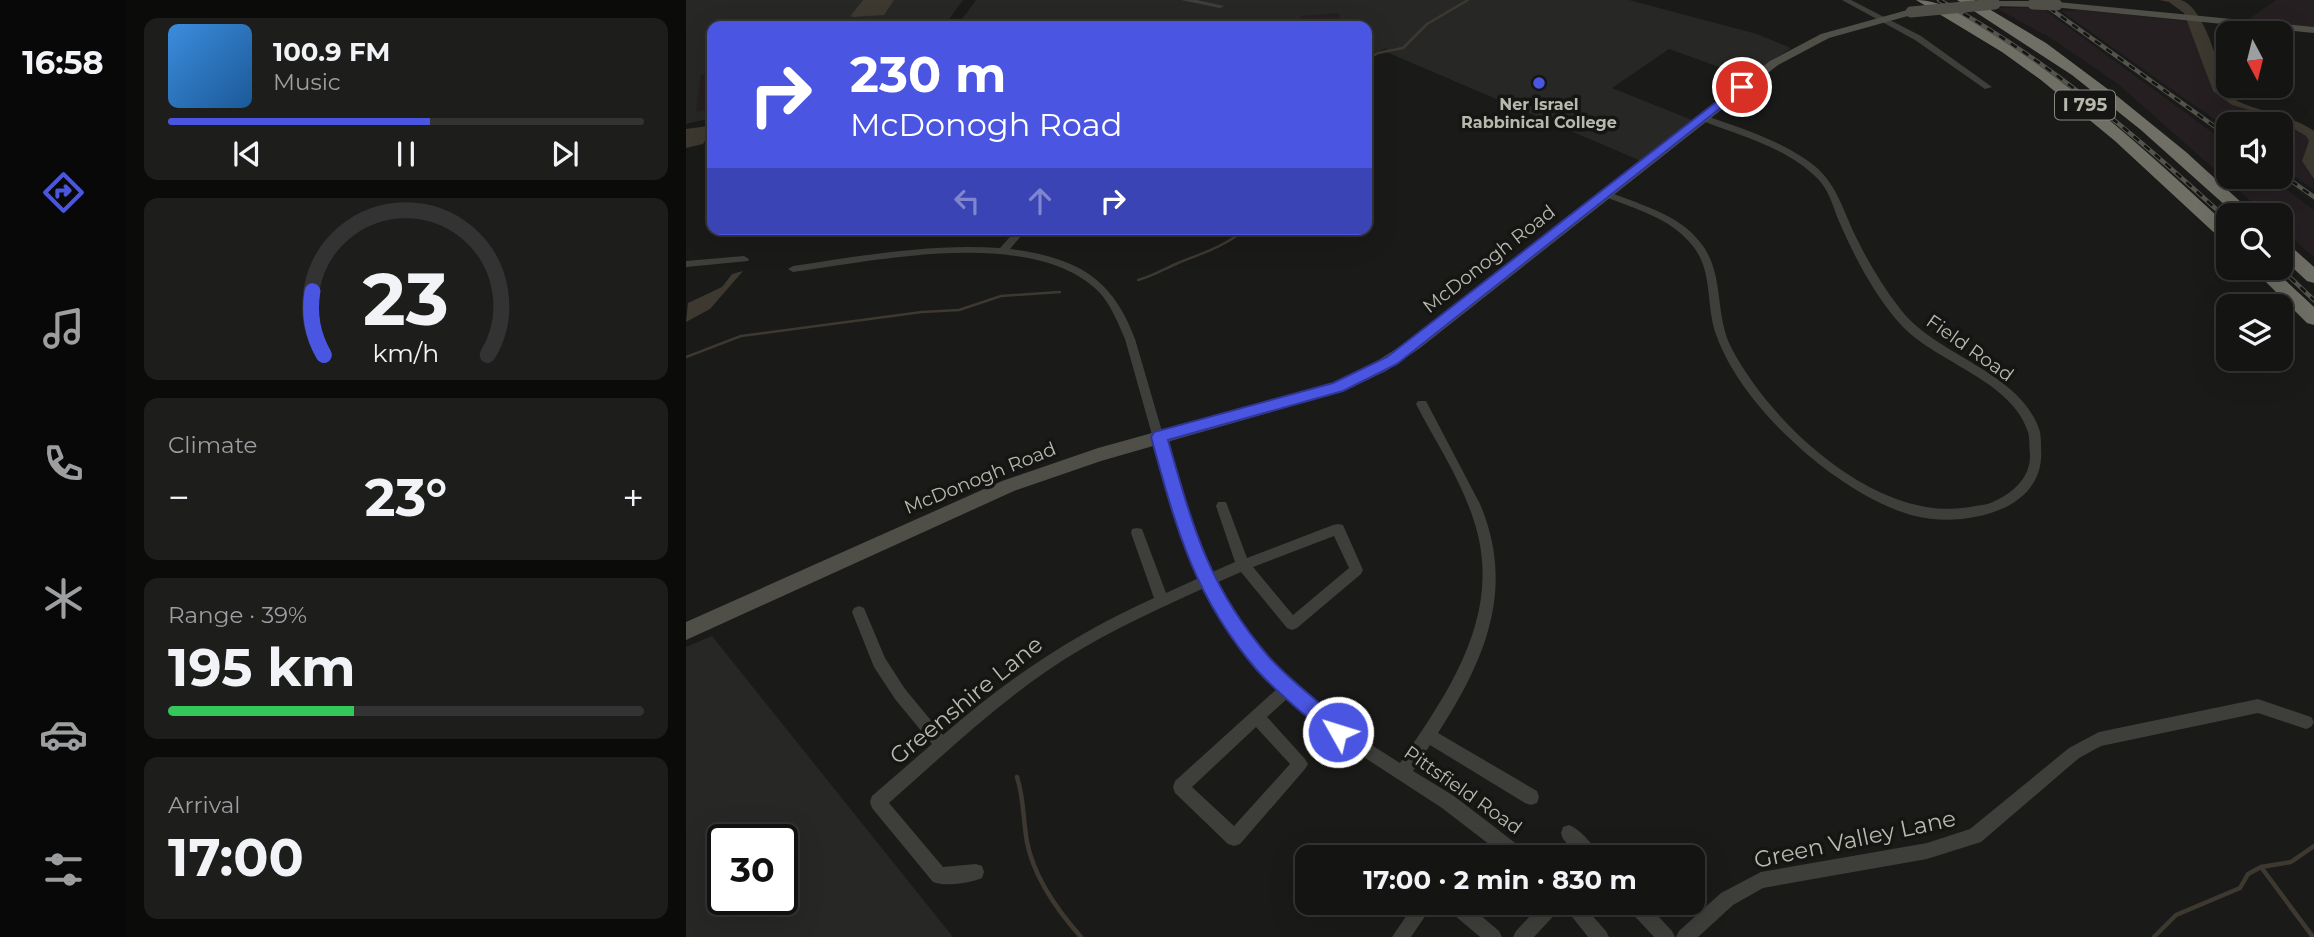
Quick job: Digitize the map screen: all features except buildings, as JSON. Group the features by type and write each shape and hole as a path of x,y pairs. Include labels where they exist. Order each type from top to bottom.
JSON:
{"highway":[{"name":"I 795","path":"1923,0 1994,39 2059,84 2118,133 2216,225"},
{"name":"I 795","path":"1964,0 2041,44 2089,78 2233,203"},
{"path":"2293,258 2314,277"},
{"path":"2274,280 2314,318"}],"main road":[{"name":"McDonogh Road","path":"686,631 980,497 1066,465 1324,391 1380,367 1415,344 1786,55 1825,36 1911,12 1995,4 2057,5 2314,30"}],"street":[{"path":"1185,0 1220,6"},
{"path":"1846,0 1918,38 1988,87"},
{"name":"Field Road","path":"1606,194 1672,223 1693,239 1710,267 1719,332 1740,370 1787,427 1823,461 1857,487 1892,504 1946,515 1992,508 2022,491 2035,468 2037,446 2029,423 2012,398 1976,370 1931,345 1905,322 1856,245 1825,182 1815,171 1789,155 1703,118"},
{"path":"1003,251 1017,235"},
{"name":"Pittsfield Road","path":"793,269 933,251 1003,251 1062,265 1100,287 1124,323 1186,534 1207,582 1244,639 1264,664 1338,732 1484,827 1505,845"},
{"path":"686,264 744,259"},
{"path":"1402,773 1461,682 1478,646 1488,608 1490,571 1480,521 1422,404"},
{"path":"1207,582 1243,565 1338,529 1356,570 1292,624 1243,565 1222,506"},
{"path":"1137,533 1161,599"},
{"name":"Greenshire Lane","path":"976,872 939,876 878,802 942,745 1062,653 1161,599 1207,582"},
{"path":"859,612 879,662 900,694 942,745"},
{"path":"1257,717 1300,764 1234,838 1181,787 1257,717 1289,688"},
{"name":"Green Valley Lane","path":"1685,937 1727,899 1761,880 1927,851 1975,836 2074,753 2099,738 2258,706 2306,722"},
{"path":"1429,735 1531,797"},
{"path":"1569,833 1580,845"},
{"path":"1401,937 1416,915"},
{"path":"1467,915 1493,937"},
{"path":"1522,937 1543,915"},
{"path":"1581,915 1600,937"},
{"path":"1645,915 1665,937"}],"shaded area":[{"path":"686,0 963,0 948,21 707,21 707,119 686,124"},
{"path":"863,0 894,0 884,15 852,17"},
{"name":"Ner Israel Rabbinical College","path":"976,0 1629,0 1757,34 1791,48 1747,77 1669,49 1612,88 1692,120 1641,161 1384,51 1387,48 1372,54 1372,21 961,21"},
{"path":"2159,0 2181,0 2195,11 2201,20 2216,59 2216,93 2184,13 2169,2"},
{"path":"2276,0 2314,0 2314,28 2293,27 2293,21 2246,21"},
{"path":"2041,7 2216,135 2216,171 2118,84 2054,40 1996,8"},
{"path":"2080,10 2186,21 2216,98 2222,98 2232,105 2257,112 2216,112 2216,121 2061,11"},
{"path":"1339,13 1340,21 1300,21 1300,16"},
{"path":"707,73 707,110 696,112 701,75"},
{"path":"2222,98 2233,98 2269,112 2257,112 2232,105"},
{"path":"2293,120 2314,131 2314,179 2302,161 2309,141 2306,136 2293,129"},
{"path":"707,126 707,137 703,144 686,148 686,129"},
{"path":"2293,129 2309,140 2314,190 2293,175"},
{"path":"2237,189 2286,189 2314,210 2314,257 2293,239 2293,203 2252,203"},
{"path":"743,271 710,309 686,322 688,303 722,287 732,274"},
{"path":"712,636 953,937 686,937 686,647"}],"waterway":[{"path":"1372,56 1403,48 1427,24 1468,0"},
{"path":"1138,280 1214,249 1237,235"},
{"path":"686,357 741,336 922,312 959,310 1001,296 1060,292"},
{"path":"1017,777 1027,842 1035,868 1055,905 1081,937"},
{"path":"2261,867 2291,862 2314,846"},
{"path":"2154,937 2176,915 2240,888 2248,874 2261,867"},
{"path":"2261,867 2313,937"}],"railway":[{"path":"1939,0 2017,48 2090,101 2216,209"},
{"path":"2038,0 2216,127"},
{"path":"2293,182 2314,197"},
{"path":"2293,280 2314,300"}],"place":[{"name":"Ner Israel Rabbinical College","path":"1539,83"}],"route":[{"path":"1338,732 1312,711 1264,664 1225,612 1195,559 1159,437 1338,387 1392,360 1742,87"}]}
